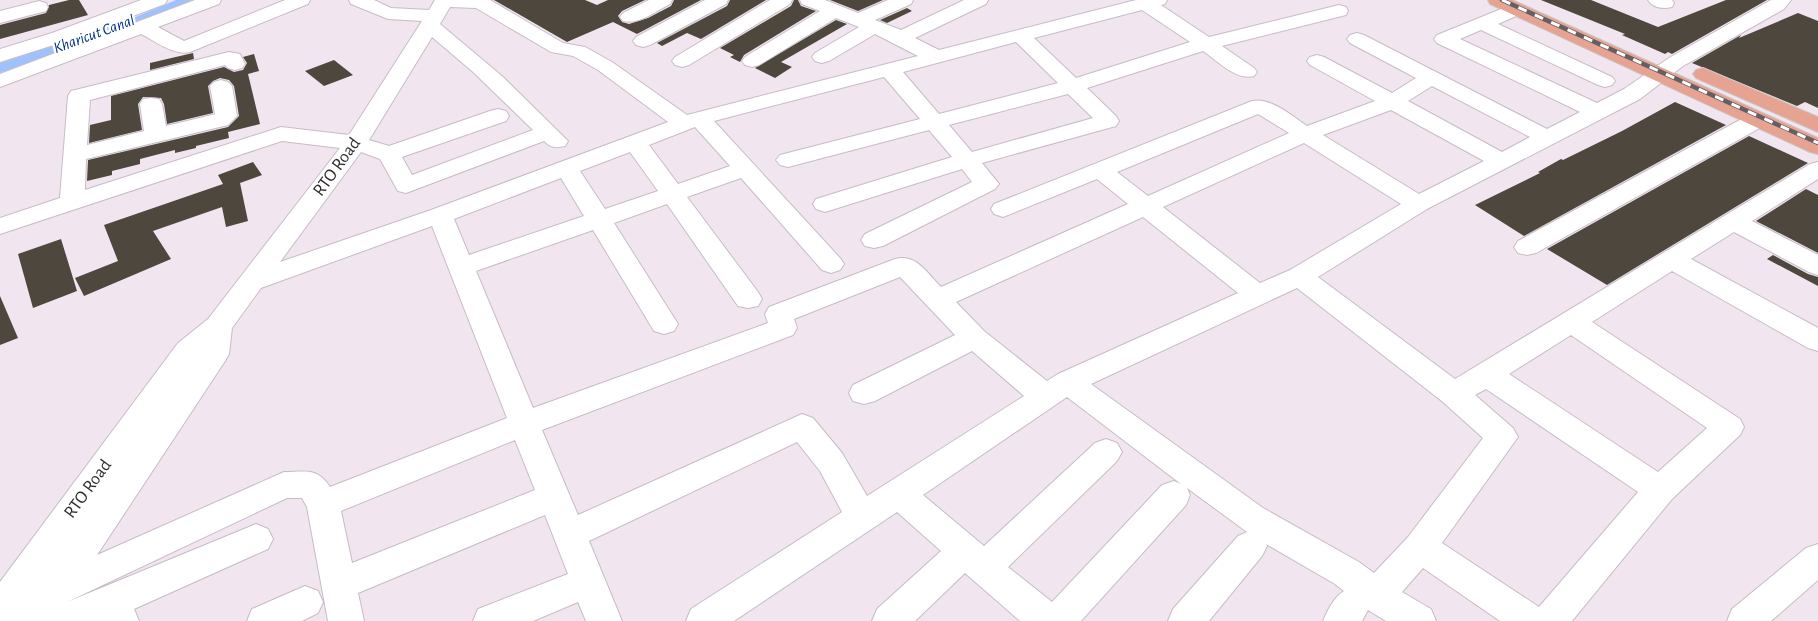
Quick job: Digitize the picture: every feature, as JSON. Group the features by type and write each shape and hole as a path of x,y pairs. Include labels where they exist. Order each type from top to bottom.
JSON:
{"main road":[{"path":"1497,0 1818,125"},
{"path":"1536,0 1668,68 1756,120 1818,147"}],"street":[{"path":"0,56 59,37 158,0"},
{"path":"0,81 212,0"},
{"path":"143,26 183,48 302,0"},
{"path":"358,0 388,13 438,11 480,2 558,48 578,51 605,66 692,121 745,169 831,264"},
{"path":"630,17 663,0"},
{"path":"643,41 719,0"},
{"path":"682,61 783,0"},
{"path":"809,0 867,23 936,57"},
{"path":"822,57 867,23 904,0"},
{"path":"900,38 979,0"},
{"path":"704,621 1057,390 1299,276 1418,204 1632,94 1668,68 1782,0"},
{"path":"251,282 440,215 692,121 1151,2 1206,44 1247,72"},
{"path":"0,17 39,7"},
{"path":"1516,9 1444,39 1598,112"},
{"path":"752,62 836,10"},
{"path":"389,154 406,186 553,137 532,115 450,41 438,11"},
{"name":"RTO Road","path":"0,612 188,350 218,326 356,143 438,11"},
{"path":"788,160 1072,86 1206,44 1339,11"},
{"path":"1481,23 1606,81"},
{"path":"826,204 967,160 1108,121 1020,36"},
{"path":"1358,39 1548,138"},
{"path":"72,202 78,98 82,94 229,58 233,58 235,64"},
{"path":"1317,61 1502,161"},
{"path":"874,240 987,184 888,69"},
{"path":"938,299 1306,134 1392,102 1432,77"},
{"path":"74,155 220,120 226,116 221,86"},
{"path":"151,104 156,135"},
{"path":"1003,209 1260,106 1418,204"},
{"path":"0,226 281,134 356,143 389,154 498,116"},
{"path":"1527,247 1756,120"},
{"path":"636,142 748,298"},
{"path":"566,167 664,324"},
{"path":"461,267 745,169"},
{"path":"1454,394 1818,169"},
{"path":"1100,170 1258,295"},
{"path":"440,215 604,621"},
{"path":"1732,221 1818,266"},
{"path":"1671,259 1818,341"},
{"path":"323,504 524,424 783,328 779,314 904,266 974,338 1057,390 1250,518 1346,573 1357,607"},
{"path":"1299,276 1454,394 1502,437 1420,546 1357,607"},
{"path":"1550,621 1660,490 1729,427 1570,322"},
{"name":"RTO Road","path":"32,621 56,606 215,354 218,326"},
{"path":"864,393 974,338"},
{"path":"1486,374 1660,490"},
{"path":"569,535 802,426 830,462 854,503"},
{"path":"890,621 974,559 1106,452"},
{"path":"56,606 284,485 311,485 323,504 346,621"},
{"path":"898,493 1038,617 1174,495"},
{"path":"340,584 554,497"},
{"path":"0,612 56,606 114,612 256,539"},
{"path":"1186,621 1250,546"},
{"path":"1420,546 1530,621"},
{"path":"1745,621 1818,559"},
{"path":"491,621 588,582"},
{"path":"265,621 305,602"},
{"path":"1357,607 1418,621"}],"building":[{"path":"69,0 79,0 88,15 0,39 0,25 46,13 49,5"},
{"path":"494,0 585,0 597,5 608,0 645,0 622,11 618,16 622,22 629,24 648,18 671,6 674,0 701,0 637,34 613,22 567,42"},
{"path":"730,0 766,0 701,39 687,33 662,46 657,43 727,6"},
{"path":"794,0 798,0 801,6 816,11 744,55 740,62 730,57 734,55 720,48 791,6"},
{"path":"830,0 883,0 858,11"},
{"path":"1541,0 1591,0 1658,27 1726,0 1767,0 1672,54 1668,52 1665,54 1622,35 1625,34"},
{"path":"907,8 912,11 887,23 880,20"},
{"path":"1798,13 1818,21 1818,108 1805,102 1797,106 1692,63 1741,35 1739,38"},
{"path":"836,20 847,24 781,62 792,67 775,78 755,68"},
{"path":"193,53 194,59 150,70 150,63"},
{"path":"254,54 259,71 248,74 260,124 228,132 229,138 196,146 196,148 175,153 175,150 140,159 140,164 112,171 112,175 87,181 88,160 228,127 239,116 234,86 229,80 220,78 208,86 213,113 167,124 164,104 161,98 143,97 138,104 142,130 89,143 90,125 111,120 111,96 224,67 234,72 243,70 247,63 243,57"},
{"path":"334,60 353,75 324,86 305,71"},
{"path":"1675,102 1726,125 1524,236 1475,205 1540,173 1538,172 1561,159 1563,160 1622,131"},
{"path":"1749,136 1808,163 1607,285 1547,249"},
{"path":"253,162 262,175 240,183 248,221 226,227 222,207 153,231 171,259 84,296 75,278 118,261 104,225 223,184 218,175"},
{"path":"1806,189 1818,195 1818,253 1756,221"},
{"path":"61,239 77,291 33,308 18,254"},
{"path":"1773,255 1808,274 1818,277 1818,286 1767,259"},
{"path":"0,296 18,338 0,345"}],"waterway":[{"name":"Kharicut Canal","path":"0,68 138,21 188,0"}],"railway":[{"path":"1502,0 1818,143"}]}
